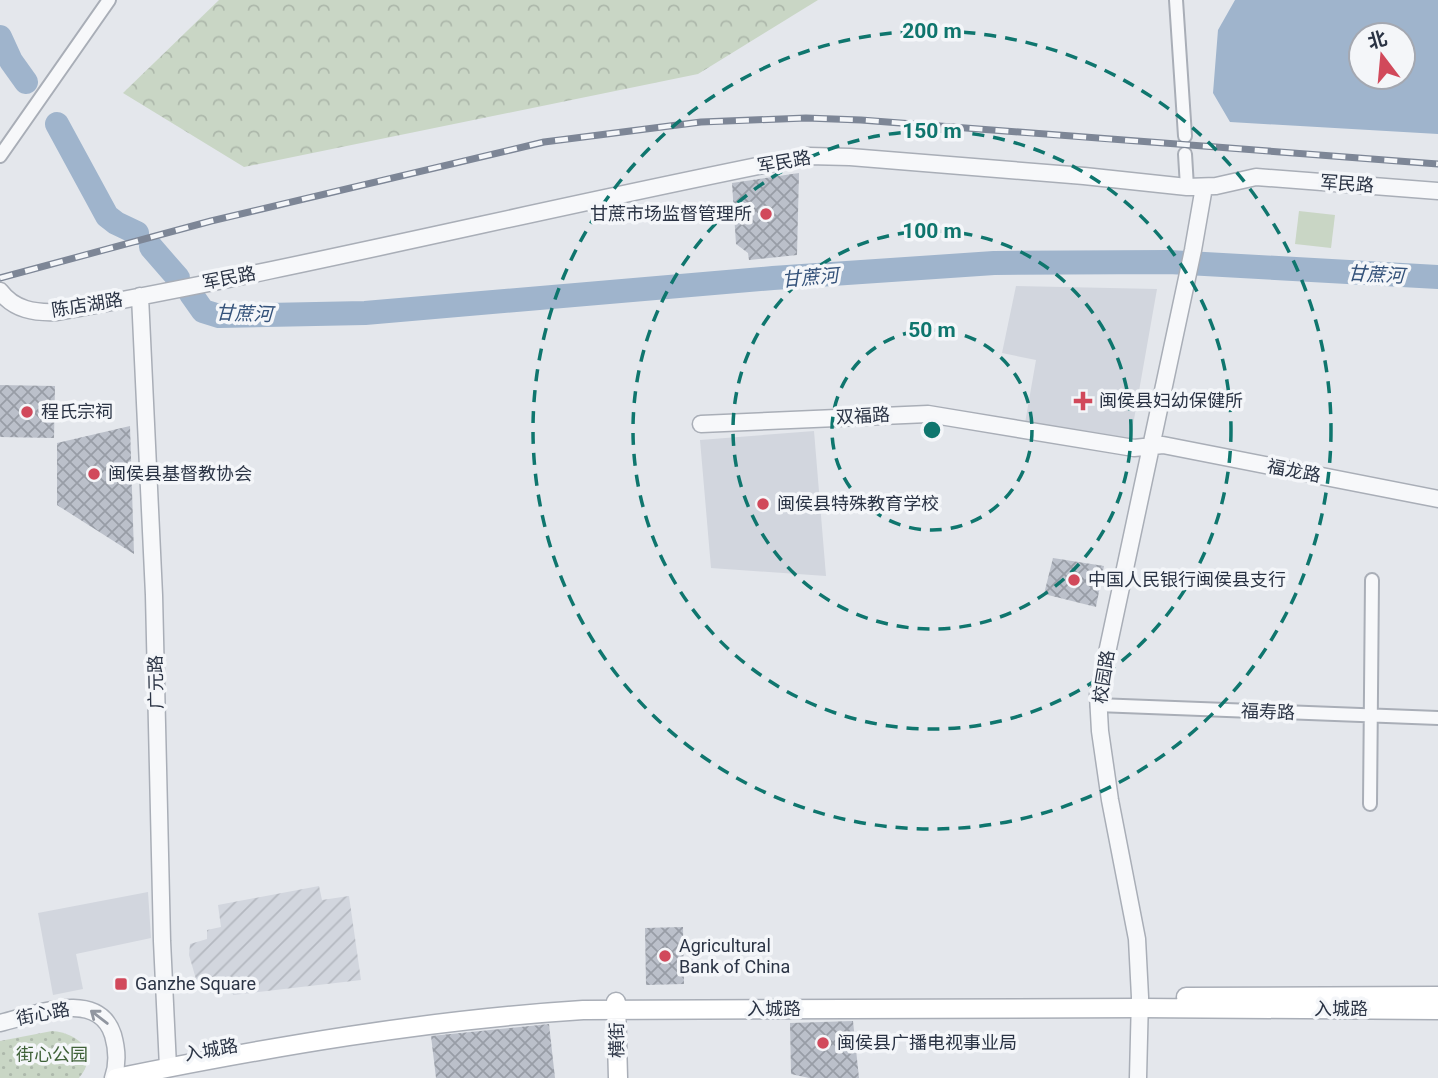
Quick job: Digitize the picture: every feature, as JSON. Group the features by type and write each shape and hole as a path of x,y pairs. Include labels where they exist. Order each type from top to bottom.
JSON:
{"main road":[{"name":"入城路","path":"120,1074 168,1063 425,1026 617,1006 1140,1002 1438,996"},
{"name":"入城路","path":"1140,1002 1438,1010"},
{"name":"横街","path":"617,1006 618,1078"}],"street":[{"path":"0,156 109,0"},
{"path":"1176,0 1185,136"},
{"path":"1185,154 1187,187"},
{"name":"军民路","path":"140,296 808,156 1187,187 1204,187 1256,177 1438,191"},
{"name":"校园路","path":"1139,1078 1137,939 1110,800 1097,705 1204,187"},
{"name":"陈店湖路","path":"0,291 12,304 43,312 57,312 140,296"},
{"name":"广元路","path":"140,296 154,596 162,941 168,1063"},
{"name":"双福路","path":"701,424 928,414 1134,448 1149,446"},
{"name":"福龙路","path":"1149,446 1163,445 1438,499"},
{"path":"1370,804 1373,580"},
{"name":"福寿路","path":"1097,705 1438,718"},
{"name":"街心路","path":"0,1023 70,1008 93,1010 105,1018 110,1026 120,1074"}],"shaded area":[{"path":"1016,286 1157,289 1130,442 1025,423 1036,360 1002,353"},
{"name":"闽侯县特殊教育学校","path":"814,431 826,576 711,568 700,440"},
{"path":"319,886 322,900 349,896 361,980 233,995 231,978 198,986 189,955 190,944 207,939 207,930 221,927 218,905"},
{"path":"148,892 151,938 76,954 83,989 53,995 38,913"}],"green space":[{"path":"219,0 818,0 698,74 244,167 123,93"},
{"path":"1299,211 1335,215 1331,248 1295,244"},
{"name":"街心公园","path":"52,1031 71,1036 84,1046 87,1060 79,1078 0,1078 0,1041"}],"water":[{"path":"1235,0 1438,0 1438,134 1230,122 1213,93 1218,30"}],"building":[{"name":"甘蔗市场监督管理所","path":"799,173 797,255 749,260 748,253 736,244 732,183"},
{"name":"程氏宗祠","path":"0,385 55,386 54,438 0,437"},
{"name":"闽侯县基督教协会","path":"130,426 134,554 57,505 57,443"},
{"name":"中国人民银行闽侯县支行","path":"1053,558 1104,566 1096,607 1044,594"},
{"name":"Agricultural Bank of China","path":"683,927 684,984 646,985 645,928"},
{"name":"闽侯县广播电视事业局","path":"853,1021 859,1078 809,1078 791,1074 790,1023"},
{"path":"549,1024 555,1078 436,1078 431,1036"}],"waterway":[{"name":"甘蔗河","path":"0,37 11,61 26,82"},
{"name":"甘蔗河","path":"57,124 107,216 137,233"},
{"name":"甘蔗河","path":"151,247 178,278"},
{"name":"甘蔗河","path":"191,294 203,311 219,316 365,313 773,278 994,263 1169,262 1438,277"}],"railway":[{"path":"0,278 211,221 544,142 701,122 806,118 861,120 1438,164"}],"place":[{"name":"甘蔗市场监督管理所","path":"766,214"},
{"name":"闽侯县妇幼保健所","path":"1083,401"},
{"name":"程氏宗祠","path":"27,412"},
{"name":"闽侯县基督教协会","path":"94,474"},
{"name":"闽侯县特殊教育学校","path":"763,504"},
{"name":"中国人民银行闽侯县支行","path":"1074,580"},
{"name":"Agricultural Bank of China","path":"665,956"},
{"name":"Ganzhe Square","path":"121,984"},
{"name":"闽侯县广播电视事业局","path":"823,1043"}]}
